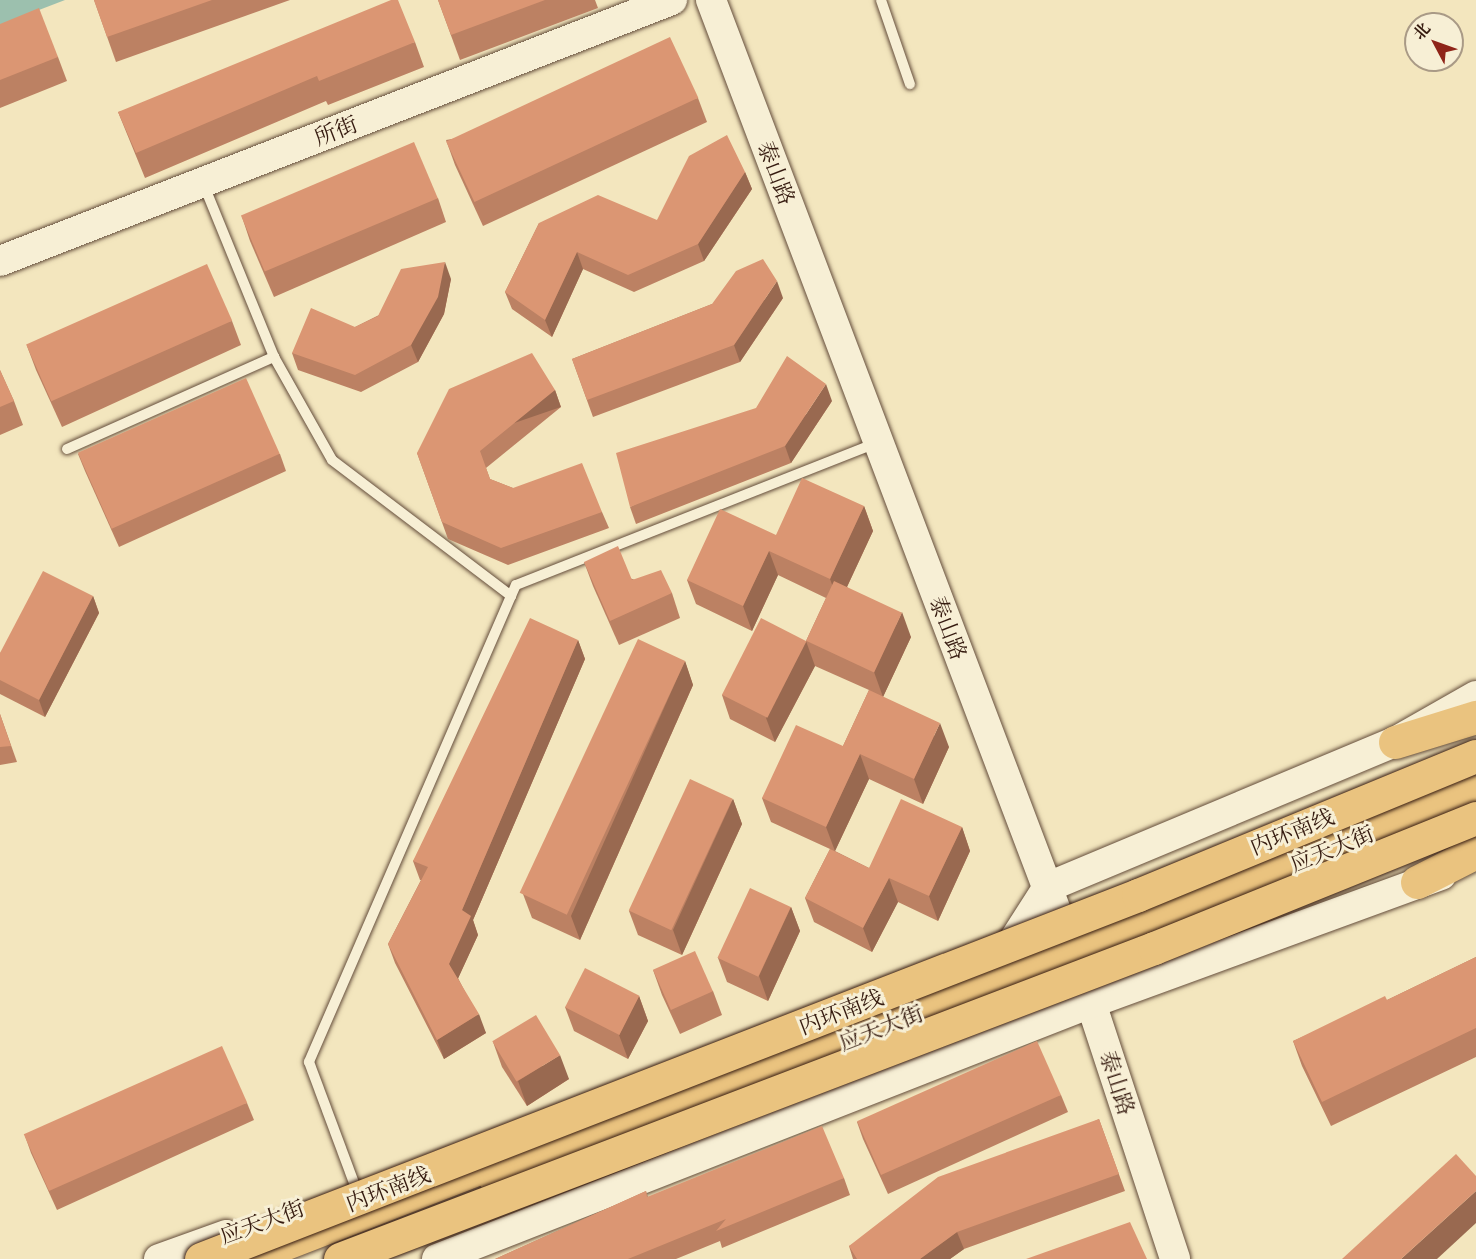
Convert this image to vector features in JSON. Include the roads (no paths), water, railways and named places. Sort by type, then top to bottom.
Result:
[{"type":"main road","points":[[1395,742],[1476,717]]},
{"type":"main road","name":"内环南线","points":[[201,1259],[1138,896],[1476,756]]},
{"type":"main road","name":"应天大街","points":[[283,1259],[368,1220],[1003,958],[1069,944],[1476,766]]},
{"type":"main road","name":"应天大街","points":[[244,1259],[368,1220],[1069,944],[1476,791]]},
{"type":"main road","points":[[340,1259],[1154,948],[1476,818]]},
{"type":"main road","points":[[1417,882],[1476,852]]},
{"type":"street","name":"所街","points":[[0,261],[672,0]]},
{"type":"street","name":"泰山路","points":[[711,0],[877,443],[1048,887],[1091,1004],[1175,1259]]},
{"type":"street","points":[[1003,958],[1048,887],[1395,742],[1476,696]]},
{"type":"street","points":[[437,1259],[1091,1004],[1417,882],[1476,865]]},
{"type":"street","name":"应天大街","points":[[159,1259],[321,1201],[368,1220]]},
{"type":"street","points":[[368,1220],[381,1259]]},
{"type":"lane","points":[[881,0],[910,84]]},
{"type":"lane","points":[[203,183],[274,357],[332,460],[511,596]]},
{"type":"lane","points":[[67,449],[274,357]]},
{"type":"lane","points":[[368,1220],[309,1062],[516,585],[877,443]]}]
